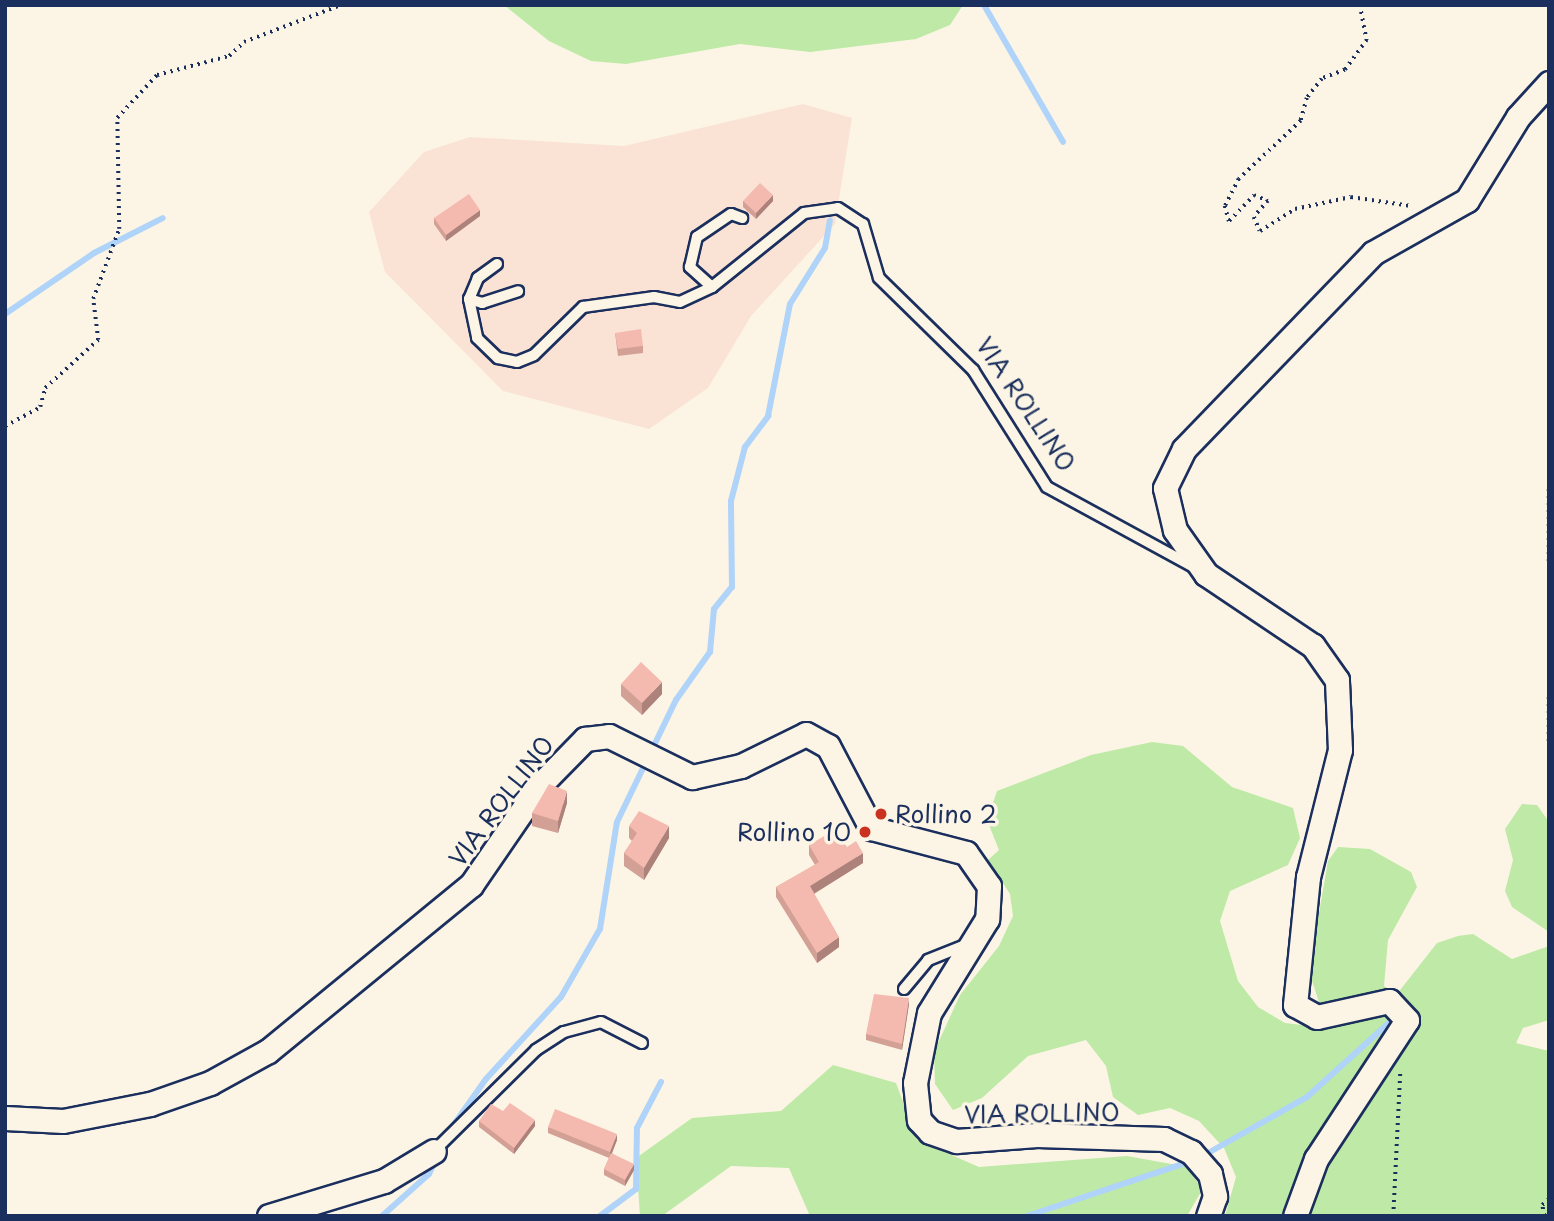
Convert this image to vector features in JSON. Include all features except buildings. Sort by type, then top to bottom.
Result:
[{"type":"street","name":"VIA ROLLINO","points":[[1295,1216],[1317,1159],[1407,1020],[1389,1001],[1317,1017],[1295,1005],[1308,877],[1340,750],[1341,698],[1324,655],[1206,574],[1169,516],[1165,488],[1173,463],[1356,270],[1399,237],[1467,200],[1518,117],[1549,83]]},
{"type":"street","name":"VIA ROLLINO","points":[[5,1118],[62,1121],[150,1104],[210,1083],[268,1051],[471,885],[539,786],[572,748],[597,735],[633,745],[692,777],[741,766],[797,736],[823,740],[871,828],[952,848],[975,861],[991,898],[977,938],[929,1013],[915,1083],[919,1120],[930,1132],[956,1141],[1037,1135],[1164,1139],[1191,1152],[1210,1174],[1215,1196],[1208,1216]]},
{"type":"street","points":[[269,1216],[384,1181],[434,1151]]},
{"type":"lane","name":"VIA ROLLINO","points":[[469,299],[477,338],[498,358],[517,362],[534,355],[583,307],[654,297],[680,302],[712,287],[804,214],[838,208],[863,224],[879,278],[973,370],[1047,487],[1206,574]]},
{"type":"lane","points":[[712,287],[690,267],[696,237],[731,214],[743,218]]},
{"type":"lane","points":[[497,264],[478,278],[469,299],[482,303],[518,291]]},
{"type":"lane","points":[[904,989],[928,960],[977,938]]},
{"type":"lane","points":[[434,1151],[536,1050],[564,1032],[601,1021],[642,1043]]},
{"type":"path","points":[[5,426],[40,407],[45,388],[98,340],[93,299],[119,229],[117,118],[157,75],[229,56],[244,42],[341,5]]},
{"type":"path","points":[[1360,5],[1367,40],[1345,70],[1322,79],[1307,98],[1301,121],[1239,179],[1225,205],[1229,221],[1254,195],[1268,201],[1254,217],[1260,231],[1295,209],[1351,197],[1414,206],[1416,216],[1399,237]]},
{"type":"path","points":[[1549,489],[1549,566]]},
{"type":"path","points":[[1549,696],[1549,742]]},
{"type":"path","points":[[1393,1216],[1400,1068]]},
{"type":"path","points":[[1544,1216],[1542,1205],[1549,1199]]},
{"type":"shaded area","points":[[803,104],[852,118],[835,224],[751,316],[708,388],[649,429],[503,391],[385,272],[369,212],[424,152],[470,137],[624,146]]},
{"type":"green space","points":[[504,5],[963,5],[950,25],[916,39],[810,52],[740,44],[626,64],[591,61],[549,41]]},
{"type":"green space","points":[[1152,742],[1183,746],[1232,787],[1293,808],[1300,838],[1288,865],[1230,891],[1220,921],[1238,981],[1258,1007],[1285,1023],[1310,1026],[1323,1015],[1309,971],[1328,861],[1338,847],[1370,849],[1411,872],[1417,887],[1388,940],[1384,986],[1397,994],[1437,943],[1458,936],[1473,934],[1512,959],[1549,946],[1549,1020],[1523,1028],[1516,1043],[1549,1051],[1549,1216],[1225,1216],[1236,1177],[1224,1148],[1199,1121],[1170,1108],[1138,1115],[1113,1097],[1106,1066],[1086,1040],[1028,1056],[982,1098],[953,1110],[935,1084],[934,1052],[960,995],[999,946],[1013,916],[1010,894],[988,860],[999,850],[987,820],[997,791],[1091,755]]},
{"type":"green space","points":[[1522,804],[1537,805],[1549,822],[1549,932],[1512,907],[1505,891],[1513,860],[1505,829]]},
{"type":"green space","points":[[833,1065],[896,1083],[917,1140],[979,1167],[1127,1156],[1188,1167],[1202,1190],[1187,1216],[810,1216],[789,1168],[731,1166],[662,1216],[640,1216],[636,1158],[692,1118],[781,1111]]},
{"type":"waterway","points":[[984,5],[1063,142]]},
{"type":"waterway","points":[[5,314],[94,253],[163,218]]},
{"type":"waterway","points":[[450,1130],[486,1079],[561,997],[600,929],[617,822],[676,700],[710,652],[714,609],[732,587],[731,501],[745,447],[768,416],[790,304],[825,248],[830,220]]},
{"type":"waterway","points":[[1201,1157],[1307,1097],[1394,1018]]},
{"type":"waterway","points":[[600,1216],[636,1189],[637,1128],[661,1082]]},
{"type":"waterway","points":[[382,1216],[429,1174],[436,1159]]},
{"type":"waterway","points":[[1027,1216],[1191,1161]]},
{"type":"place","name":"Rollino 2","points":[[881,814]]},
{"type":"place","name":"Rollino 10","points":[[865,832]]}]
